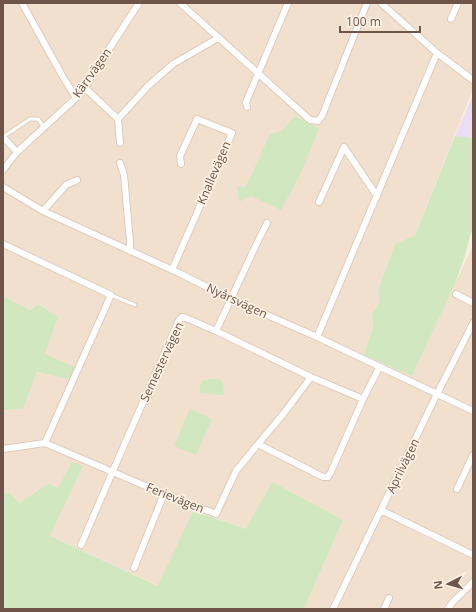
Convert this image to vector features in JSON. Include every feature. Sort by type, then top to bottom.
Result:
[{"type":"street","points":[[22,3],[62,77],[76,98]]},
{"type":"street","name":"Kärrvägen","points":[[3,170],[17,152],[85,88],[139,3]]},
{"type":"street","points":[[247,107],[246,102],[288,3]]},
{"type":"street","points":[[181,4],[310,120],[318,121],[322,116],[367,3]]},
{"type":"street","points":[[381,3],[388,5],[437,53],[473,80]]},
{"type":"street","points":[[452,19],[458,3]]},
{"type":"street","points":[[118,119],[148,86],[173,64],[218,38]]},
{"type":"street","points":[[317,337],[378,196],[437,53]]},
{"type":"street","points":[[85,88],[118,119],[120,143]]},
{"type":"street","name":"Knallevägen","points":[[172,270],[232,133],[197,119],[180,156],[180,164]]},
{"type":"street","points":[[3,137],[17,152]]},
{"type":"street","points":[[319,202],[344,147],[378,196]]},
{"type":"street","points":[[120,163],[124,175],[130,251]]},
{"type":"street","points":[[43,210],[66,185],[77,180]]},
{"type":"street","name":"Nyårsvägen","points":[[3,186],[43,210],[172,270],[231,300],[317,337],[473,412]]},
{"type":"street","points":[[216,331],[267,223]]},
{"type":"street","points":[[3,244],[111,295],[45,443],[3,449]]},
{"type":"street","points":[[456,294],[473,303]]},
{"type":"street","name":"Semestervägen","points":[[81,545],[179,320],[182,317],[216,331],[311,377],[363,399]]},
{"type":"street","name":"Aprilvägen","points":[[333,609],[473,323]]},
{"type":"street","points":[[258,444],[323,477],[328,476],[363,399],[379,368]]},
{"type":"street","name":"Ferievägen","points":[[45,443],[164,494],[216,514],[236,471],[284,413],[311,377]]},
{"type":"street","points":[[457,489],[473,454]]},
{"type":"street","points":[[134,568],[164,494]]},
{"type":"street","points":[[381,510],[473,555]]},
{"type":"street","points":[[448,609],[473,582]]},
{"type":"street","points":[[384,609],[389,598]]},
{"type":"lane","points":[[3,137],[30,120],[38,119],[44,127]]},
{"type":"lane","points":[[111,295],[135,305]]},
{"type":"shaded area","points":[[3,3],[473,3],[473,89],[415,235],[395,244],[378,290],[380,301],[372,315],[373,327],[364,355],[412,376],[473,245],[473,609],[304,609],[343,520],[246,529],[193,511],[159,586],[50,536],[83,466],[58,488],[49,483],[19,503],[10,493],[3,493],[3,410],[23,409],[37,372],[71,380],[45,354],[58,317],[38,304],[30,310],[3,296]]},
{"type":"shaded area","points":[[471,99],[473,100],[473,138],[455,136]]},
{"type":"green space","points":[[295,116],[319,128],[300,175],[281,210],[251,196],[239,202],[237,186],[246,187],[270,134],[282,131]]},
{"type":"green space","points":[[455,136],[473,138],[473,231],[471,233],[465,256],[454,286],[412,376],[364,355],[373,327],[372,315],[380,301],[378,290],[395,244],[415,235]]},
{"type":"green space","points":[[3,296],[30,310],[38,304],[58,317],[45,354],[77,368],[71,380],[37,372],[23,409],[3,410]]},
{"type":"green space","points":[[220,379],[223,383],[224,395],[200,393],[202,381]]},
{"type":"green space","points":[[190,409],[212,419],[196,455],[174,446]]},
{"type":"green space","points":[[72,462],[83,466],[50,536],[158,586],[193,511],[246,529],[272,482],[343,520],[304,609],[3,609],[3,493],[10,493],[19,503],[49,483],[58,488]]}]
